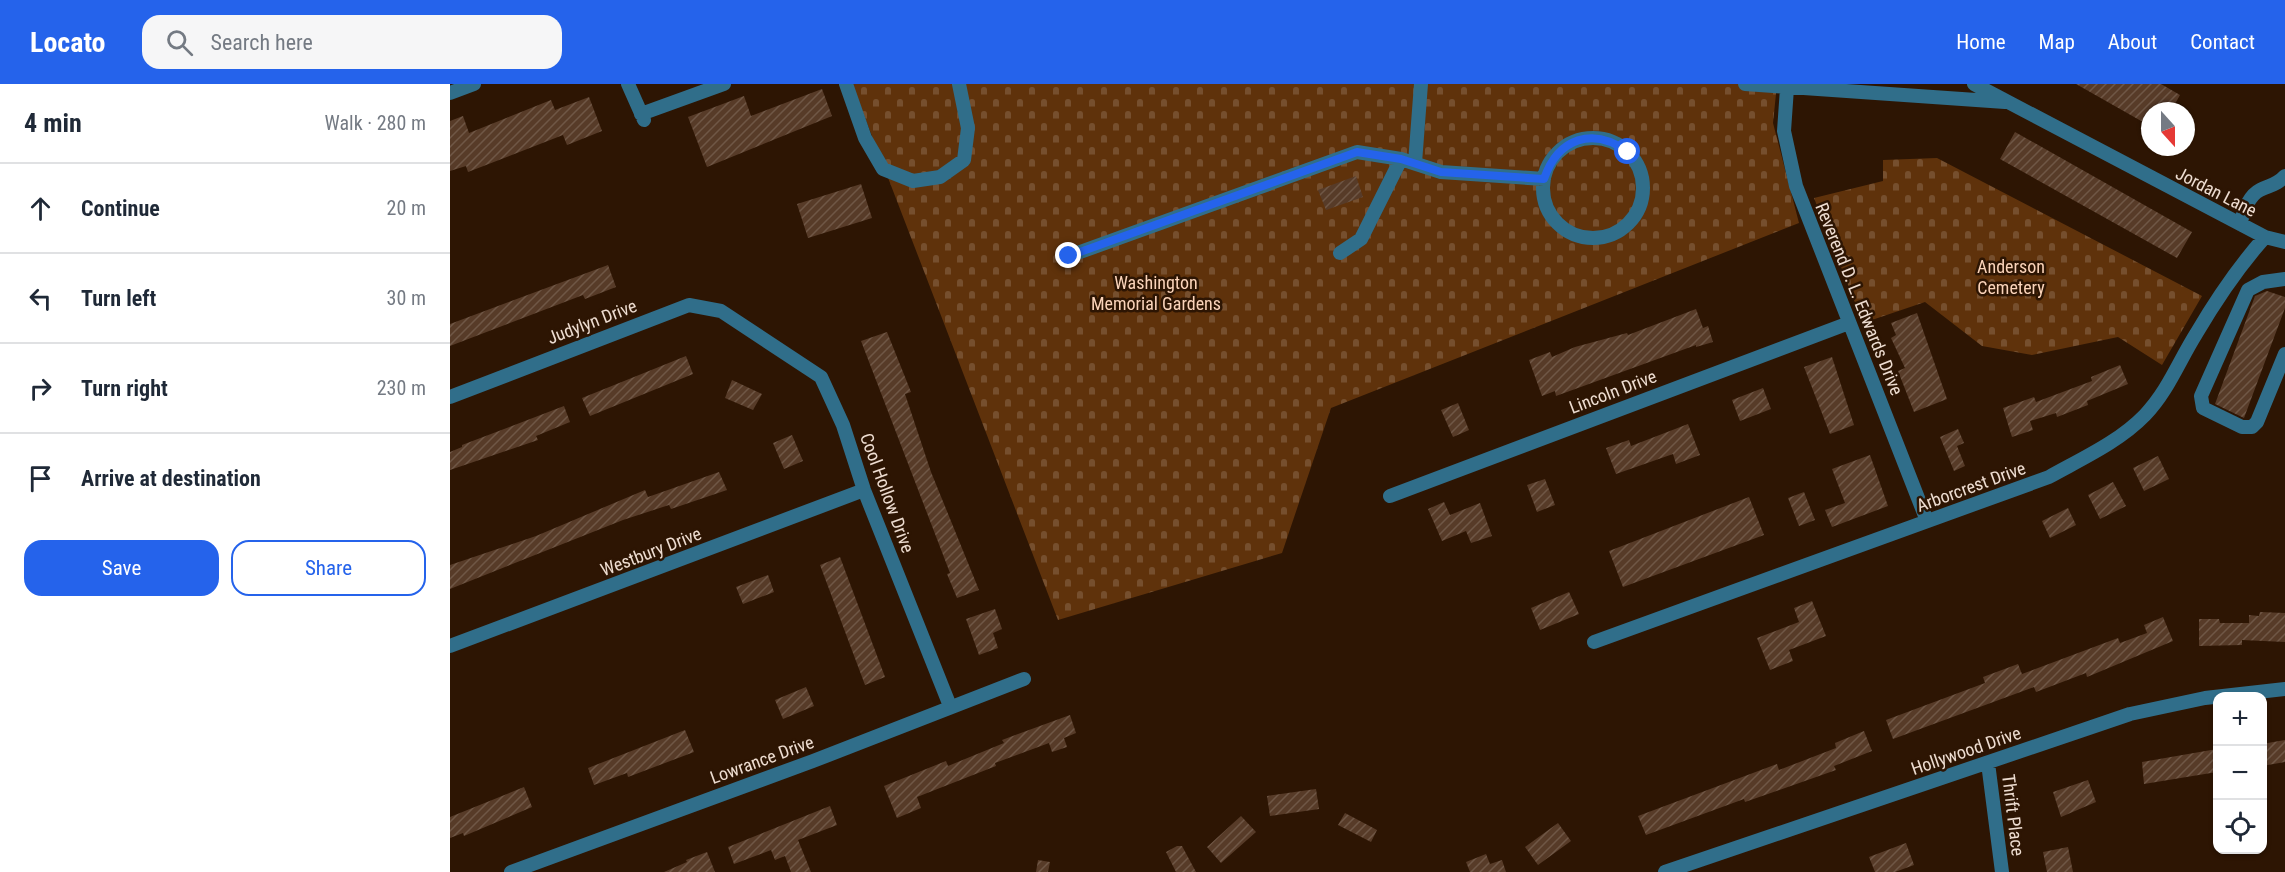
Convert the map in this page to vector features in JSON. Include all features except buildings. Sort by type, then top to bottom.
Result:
[{"type":"street","points":[[450,93],[474,84]]},
{"type":"street","points":[[628,84],[643,118],[724,84]]},
{"type":"street","points":[[846,84],[865,138],[883,169],[913,181],[940,177],[964,160],[968,128],[958,84]]},
{"type":"street","points":[[1416,164],[1421,84]]},
{"type":"street","points":[[1745,84],[2010,102]]},
{"type":"street","name":"Jordan Lane","points":[[1974,84],[2265,237],[2285,242]]},
{"type":"street","name":"Reverend D. L. Edwards Drive","points":[[1788,86],[1785,131],[1796,186],[1928,521]]},
{"type":"street","points":[[1586,138],[1601,138],[1616,143],[1638,164],[1643,179],[1643,195],[1634,216],[1617,232],[1601,237],[1586,237],[1570,232],[1558,223],[1548,210],[1544,195],[1544,179],[1549,165],[1558,152],[1571,143],[1586,138]]},
{"type":"street","points":[[1069,256],[1357,152],[1401,159],[1441,172],[1544,179]]},
{"type":"street","points":[[1340,253],[1361,239],[1401,159]]},
{"type":"street","points":[[2240,224],[2248,203],[2258,191],[2277,185],[2285,176]]},
{"type":"street","name":"Arborcrest Drive","points":[[1594,642],[2049,477],[2109,443],[2144,416],[2168,385],[2208,316],[2265,237]]},
{"type":"street","points":[[2285,279],[2263,282],[2248,290],[2200,396],[2203,408],[2242,427],[2252,427],[2257,422],[2285,354]]},
{"type":"street","name":"Judylyn Drive","points":[[450,397],[689,305],[721,310],[746,327]]},
{"type":"street","name":"Lincoln Drive","points":[[1390,496],[1849,323]]},
{"type":"street","name":"Cool Hollow Drive","points":[[746,327],[822,377],[843,425],[864,490],[950,706]]},
{"type":"street","name":"Westbury Drive","points":[[450,646],[864,490]]},
{"type":"street","name":"Lowrance Drive","points":[[511,872],[813,761],[950,706],[1024,680]]},
{"type":"street","name":"Hollywood Drive","points":[[1665,872],[2130,714],[2205,698],[2285,690]]},
{"type":"street","name":"Thrift Place","points":[[1988,764],[2002,872]]},
{"type":"green space","name":"Washington Memorial Gardens","points":[[852,84],[1777,84],[1773,123],[1799,223],[1331,408],[1282,553],[1058,620]]},
{"type":"green space","name":"Anderson Cemetery","points":[[1937,158],[2202,296],[2162,365],[2118,337],[2032,355],[1982,346],[1925,302],[1863,323],[1814,198],[1883,181],[1883,160]]},
{"type":"route","points":[[1069,256],[1357,152],[1401,159],[1441,172],[1544,179],[1549,165],[1558,152],[1571,143],[1586,138],[1601,138],[1616,143],[1628,152]]}]
